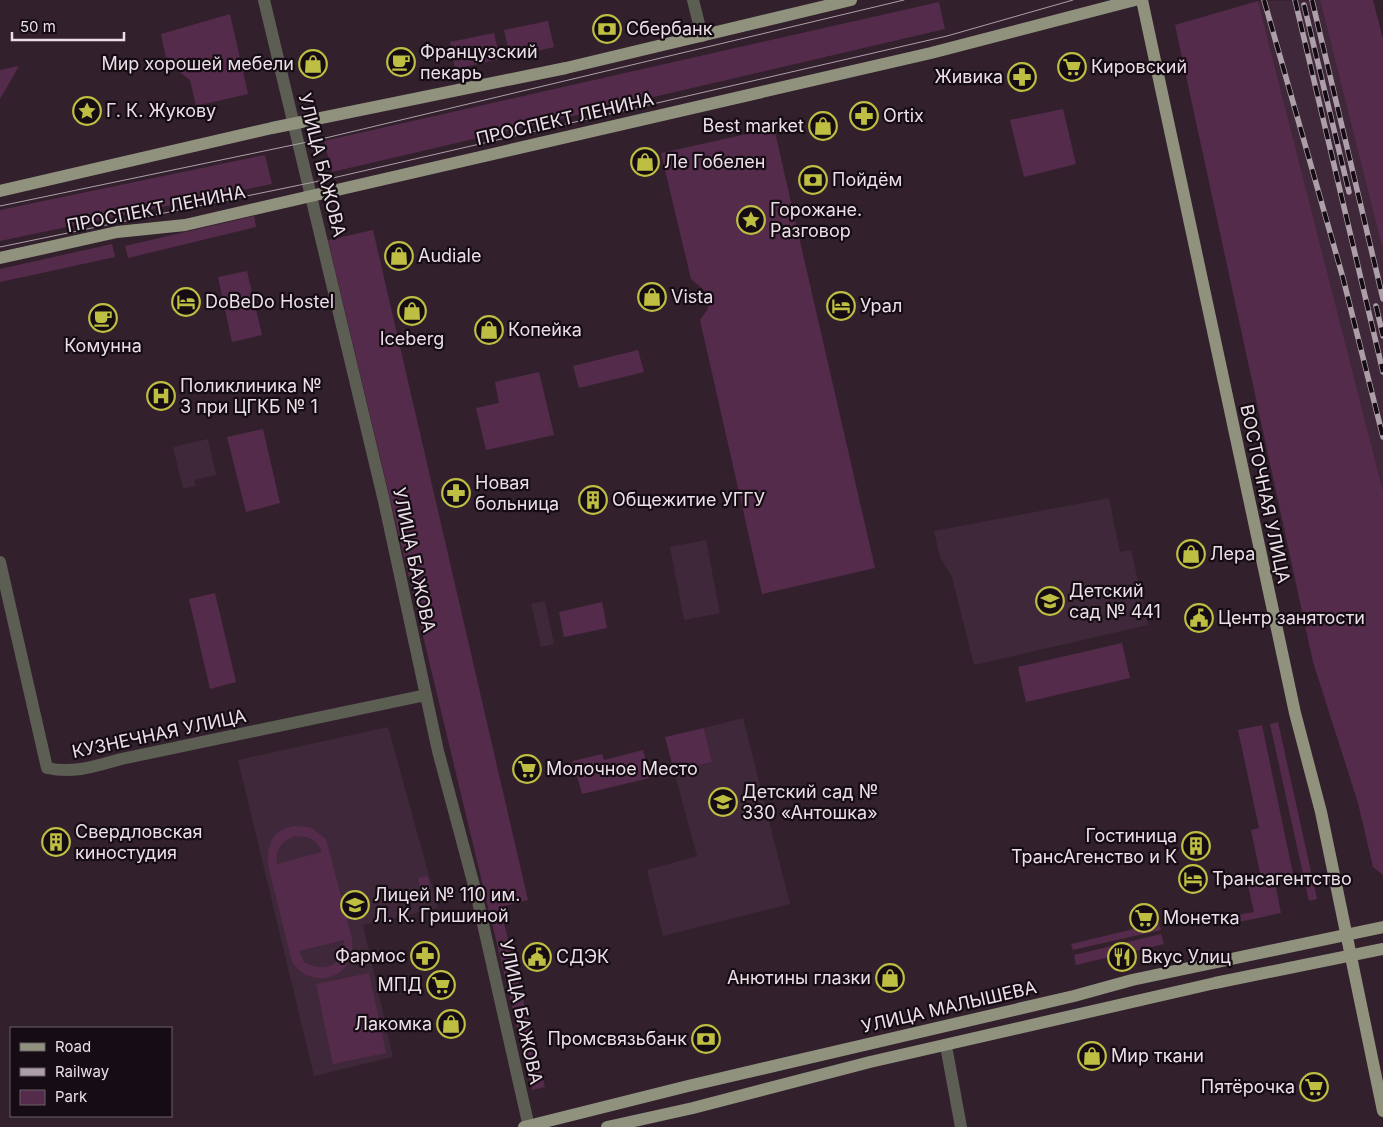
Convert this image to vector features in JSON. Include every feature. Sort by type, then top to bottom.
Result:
[{"type":"main road","points":[[0,190],[294,123],[566,68],[851,0]]},
{"type":"main road","name":"ПРОСПЕКТ ЛЕНИНА","points":[[0,258],[117,232],[185,225],[931,53],[1135,0]]},
{"type":"main road","name":"ВОСТОЧНАЯ УЛИЦА","points":[[1142,0],[1295,713],[1321,812],[1383,1111]]},
{"type":"main road","name":"УЛИЦА МАЛЫШЕВА","points":[[527,1127],[697,1084],[1074,996],[1132,980],[1383,927]]},
{"type":"main road","name":"УЛИЦА МАЛЫШЕВА","points":[[607,1127],[1215,983],[1383,949]]},
{"type":"street","name":"УЛИЦА БАЖОВА","points":[[264,0],[384,501],[438,751],[476,893],[527,1127]]},
{"type":"street","points":[[694,0],[702,36]]},
{"type":"street","name":"КУЗНЕЧНАЯ УЛИЦА","points":[[0,562],[47,768],[61,771],[79,771],[121,759],[426,695]]},
{"type":"street","points":[[946,1046],[961,1127]]},
{"type":"shaded area","points":[[1320,0],[1383,251],[1383,491],[1258,1]]},
{"type":"shaded area","points":[[208,439],[216,475],[194,480],[196,486],[183,489],[173,447]]},
{"type":"shaded area","name":"Детский сад № 441","points":[[1109,498],[1120,552],[1131,550],[1148,625],[974,665],[952,577],[940,557],[934,531]]},
{"type":"shaded area","points":[[706,540],[720,613],[684,620],[670,547]]},
{"type":"shaded area","points":[[545,601],[554,644],[541,647],[531,604]]},
{"type":"shaded area","name":"Детский сад № 330 «Антошка»","points":[[743,718],[790,904],[663,936],[647,870],[697,856],[674,771],[712,762],[704,728]]},
{"type":"shaded area","name":"Лицей № 110 им. Л. К. Гришиной","points":[[388,727],[438,908],[363,925],[393,1057],[314,1076],[238,760]]},
{"type":"green space","points":[[1320,0],[1373,0],[1383,39],[1383,251]]},
{"type":"green space","points":[[1258,1],[1383,491],[1383,875],[1373,867],[1358,803],[1313,662],[1175,25]]},
{"type":"green space","points":[[939,2],[945,29],[332,172],[324,141]]},
{"type":"green space","points":[[230,14],[248,94],[196,106],[190,80],[167,63],[161,34]]},
{"type":"green space","points":[[548,21],[554,47],[510,57],[504,30]]},
{"type":"green space","points":[[494,33],[500,59],[455,69],[450,42]]},
{"type":"green space","points":[[19,66],[0,99],[0,70]]},
{"type":"green space","points":[[1063,109],[1076,164],[1024,177],[1010,120]]},
{"type":"green space","points":[[774,128],[875,568],[762,594],[700,320],[708,309],[703,289],[691,279],[661,153]]},
{"type":"green space","points":[[265,155],[272,184],[0,241],[0,210]]},
{"type":"green space","points":[[254,216],[256,227],[128,258],[125,246]]},
{"type":"green space","points":[[373,230],[528,900],[500,907],[545,1087],[532,1090],[328,240]]},
{"type":"green space","points":[[112,244],[115,257],[0,282],[0,269]]},
{"type":"green space","points":[[247,271],[262,335],[232,342],[218,277]]},
{"type":"green space","points":[[638,350],[644,372],[579,388],[573,366]]},
{"type":"green space","points":[[539,372],[554,435],[486,450],[476,408],[499,403],[495,382]]},
{"type":"green space","points":[[263,429],[280,503],[246,512],[227,437]]},
{"type":"green space","points":[[215,593],[236,682],[210,689],[189,599]]},
{"type":"green space","points":[[602,602],[607,628],[564,637],[559,612]]},
{"type":"green space","points":[[1122,643],[1130,678],[1026,702],[1018,667]]},
{"type":"green space","points":[[1278,722],[1317,899],[1309,901],[1270,724]]},
{"type":"green space","points":[[1262,725],[1293,874],[1274,878],[1281,913],[1239,922],[1237,915],[1254,912],[1247,881],[1261,878],[1251,830],[1259,828],[1238,730]]},
{"type":"green space","points":[[704,728],[712,762],[674,771],[665,737]]},
{"type":"green space","points":[[643,750],[650,778],[582,794],[573,761],[602,754],[604,760]]},
{"type":"green space","points":[[295,826],[310,827],[326,839],[352,938],[352,951],[348,963],[341,971],[332,976],[322,978],[311,977],[292,962],[268,865],[272,839],[276,834]],"holes":[[[296,836],[315,841],[322,852],[277,864],[277,854],[280,846]],[[344,940],[345,952],[337,962],[327,967],[316,967],[304,962],[299,951]]]},
{"type":"green space","points":[[428,876],[432,896],[422,898],[418,878]]},
{"type":"green space","points":[[1159,923],[1161,930],[1073,950],[1071,944]]},
{"type":"green space","points":[[1161,934],[1164,944],[1076,965],[1074,955]]},
{"type":"green space","points":[[369,973],[386,1053],[333,1064],[316,984]]},
{"type":"tram line","points":[[0,206],[317,140],[904,0]]},
{"type":"tram line","points":[[0,247],[324,180],[947,36],[1073,0]]},
{"type":"railway","points":[[1264,0],[1343,278],[1383,437]]},
{"type":"railway","points":[[1295,0],[1383,372]]},
{"type":"railway","points":[[1312,0],[1383,299]]},
{"type":"railway","points":[[1304,5],[1349,192]]},
{"type":"railway","points":[[1376,306],[1383,336]]},
{"type":"place","name":"Сбербанк","points":[[607,29]]},
{"type":"place","name":"Французский пекарь","points":[[401,62]]},
{"type":"place","name":"Мир хорошей мебели","points":[[313,64]]},
{"type":"place","name":"Кировский","points":[[1072,67]]},
{"type":"place","name":"Живика","points":[[1022,77]]},
{"type":"place","name":"Г. К. Жукову","points":[[87,111]]},
{"type":"place","name":"Ortix","points":[[864,116]]},
{"type":"place","name":"Best market","points":[[823,126]]},
{"type":"place","name":"Ле Гобелен","points":[[645,162]]},
{"type":"place","name":"Пойдём","points":[[813,180]]},
{"type":"place","name":"Горожане. Разговор","points":[[751,220]]},
{"type":"place","name":"Audiale","points":[[399,256]]},
{"type":"place","name":"Vista","points":[[652,297]]},
{"type":"place","name":"DoBeDo Hostel","points":[[186,302]]},
{"type":"place","name":"Урал","points":[[841,306]]},
{"type":"place","name":"Iceberg","points":[[412,311]]},
{"type":"place","name":"Комунна","points":[[103,318]]},
{"type":"place","name":"Копейка","points":[[489,330]]},
{"type":"place","name":"Поликлиника № 3 при ЦГКБ № 1","points":[[161,396]]},
{"type":"place","name":"Новая больница","points":[[456,493]]},
{"type":"place","name":"Общежитие УГГУ","points":[[593,500]]},
{"type":"place","name":"Лера","points":[[1191,554]]},
{"type":"place","name":"Детский сад № 441","points":[[1050,601]]},
{"type":"place","name":"Центр занятости","points":[[1199,618]]},
{"type":"place","name":"Молочное Место","points":[[527,769]]},
{"type":"place","name":"Детский сад № 330 «Антошка»","points":[[723,802]]},
{"type":"place","name":"Свердловская киностудия","points":[[56,842]]},
{"type":"place","name":"Гостиница ТрансАгенство и К","points":[[1196,846]]},
{"type":"place","name":"Трансагентство","points":[[1193,879]]},
{"type":"place","name":"Лицей № 110 им. Л. К. Гришиной","points":[[355,905]]},
{"type":"place","name":"Монетка","points":[[1144,918]]},
{"type":"place","name":"Фармос","points":[[425,956]]},
{"type":"place","name":"СДЭК","points":[[537,957]]},
{"type":"place","name":"Вкус Улиц","points":[[1122,957]]},
{"type":"place","name":"Анютины глазки","points":[[890,978]]},
{"type":"place","name":"МПД","points":[[441,985]]},
{"type":"place","name":"Лакомка","points":[[451,1024]]},
{"type":"place","name":"Промсвязьбанк","points":[[706,1039]]},
{"type":"place","name":"Мир ткани","points":[[1092,1056]]},
{"type":"place","name":"Пятёрочка","points":[[1314,1087]]}]
